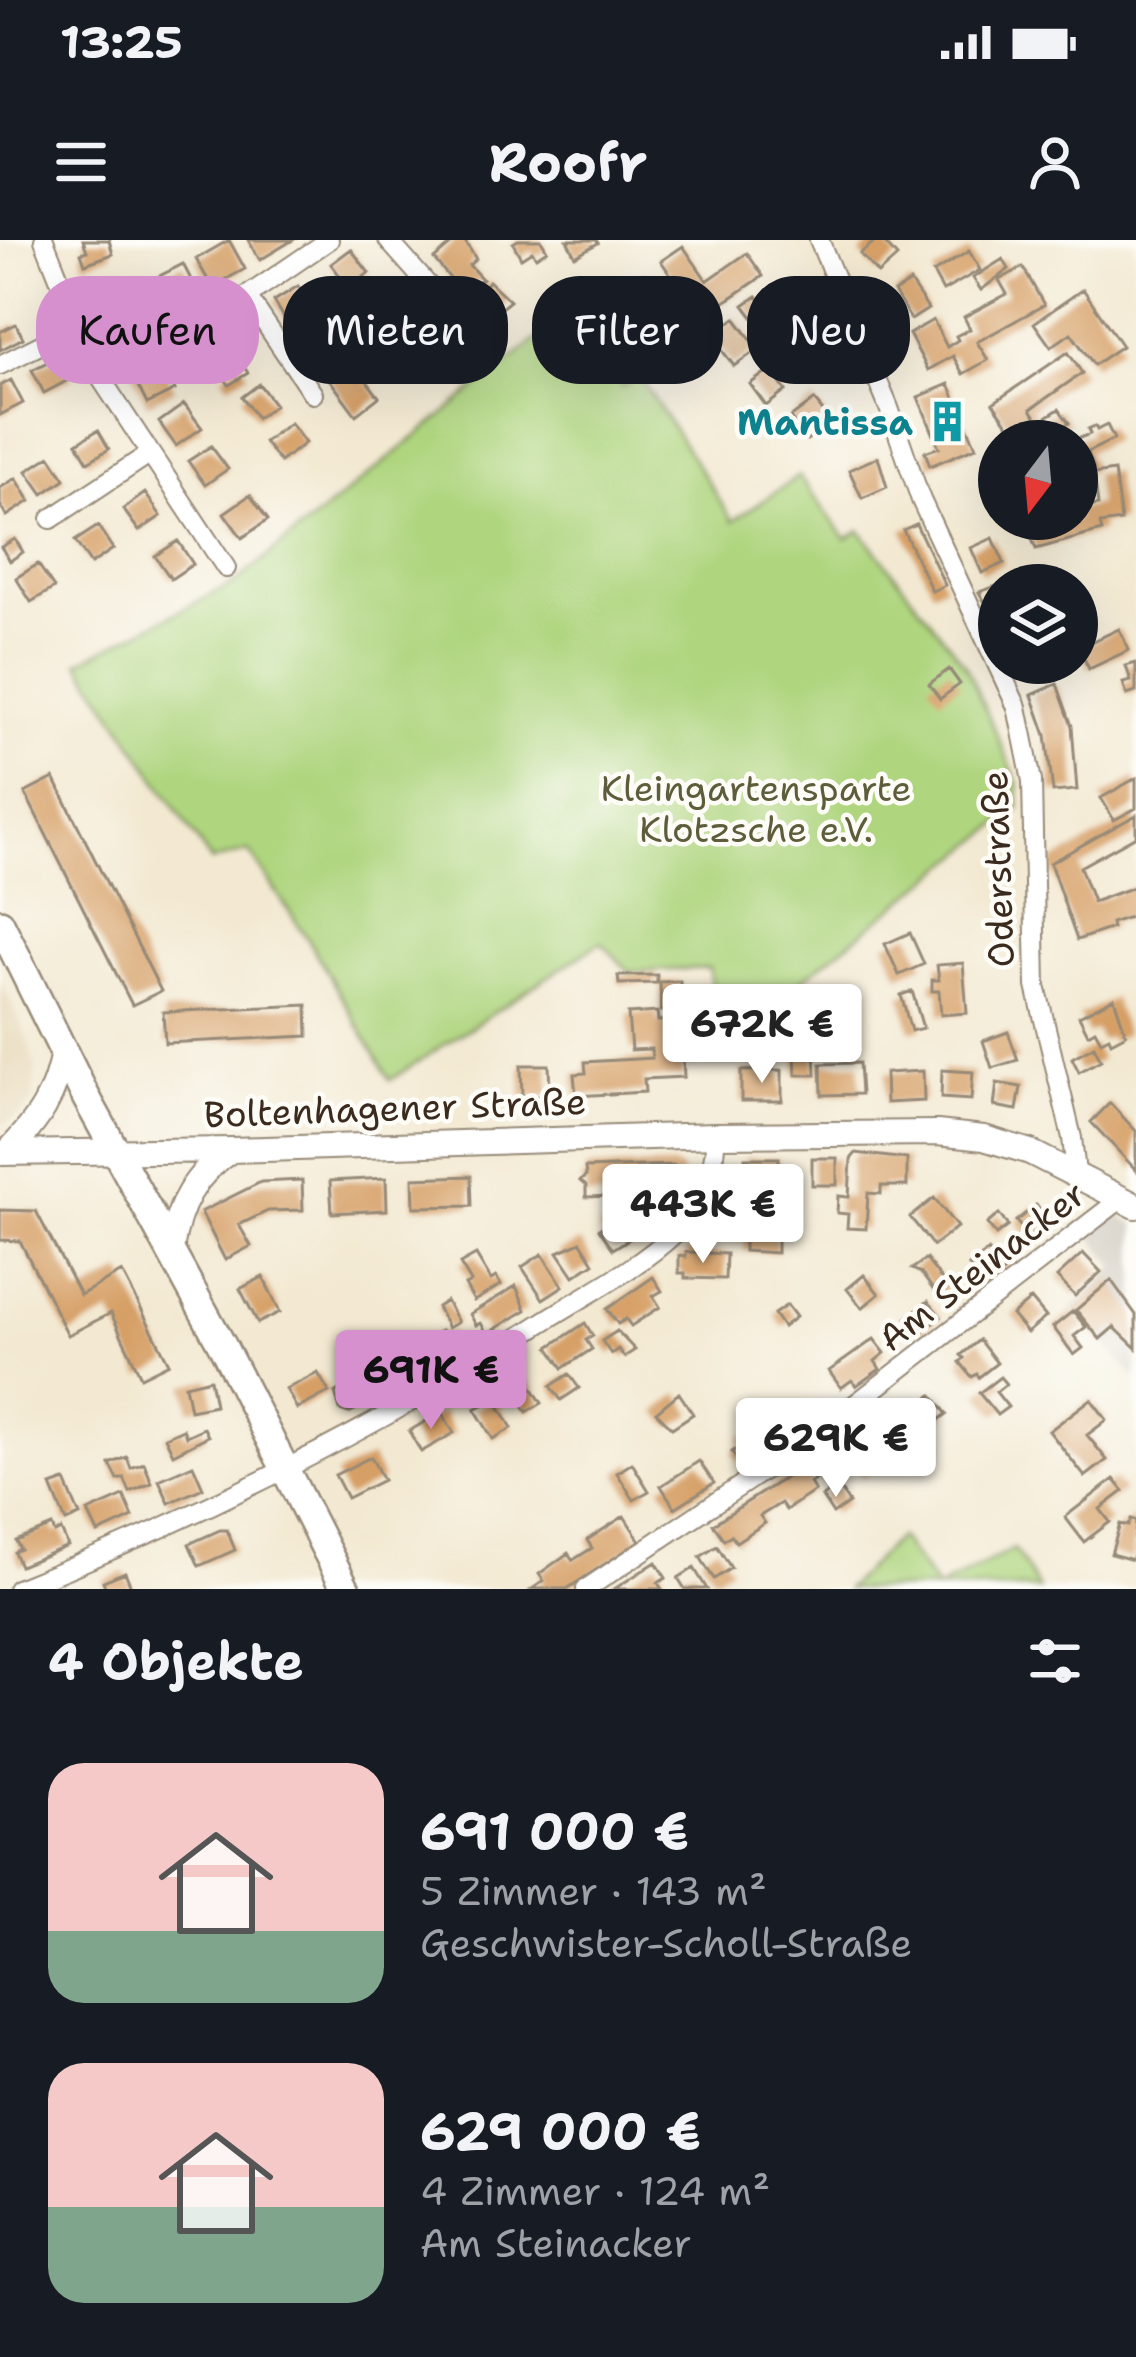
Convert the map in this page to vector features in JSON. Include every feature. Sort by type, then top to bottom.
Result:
[{"type":"main road","points":[[0,923],[346,1589]]},
{"type":"street","points":[[44,240],[57,276]]},
{"type":"street","points":[[259,288],[328,240]]},
{"type":"street","points":[[388,240],[420,276]]},
{"type":"street","name":"Oderstraße","points":[[819,240],[889,408],[920,500],[1017,707],[1032,782],[1036,986],[1076,1173]]},
{"type":"street","points":[[259,314],[313,394]]},
{"type":"street","points":[[0,365],[36,347]]},
{"type":"street","points":[[104,384],[226,568]]},
{"type":"street","points":[[51,519],[149,454]]},
{"type":"street","points":[[3,1153],[32,1126],[52,1097],[63,1051]]},
{"type":"street","name":"Boltenhagener Straße","points":[[3,1153],[937,1133],[984,1138],[1030,1152],[1129,1203]]},
{"type":"street","points":[[17,1589],[285,1470],[458,1376],[636,1263],[676,1232],[698,1204],[716,1149],[715,1135]]},
{"type":"street","points":[[171,1249],[185,1197],[203,1172],[231,1150]]},
{"type":"street","name":"Am Steinacker","points":[[586,1589],[806,1442],[1129,1203]]},
{"type":"shaded area","points":[[0,981],[36,1067],[32,1101],[19,1116],[0,1125]]},
{"type":"shaded area","points":[[1114,1213],[1136,1225],[1136,1379],[1072,1308],[1116,1266],[1089,1234]]},
{"type":"green space","name":"Kleingartensparte Klotzsche e.V.","points":[[532,343],[532,384],[644,384],[733,521],[799,476],[846,539],[860,530],[965,664],[1018,782],[1019,809],[719,1045],[709,968],[630,972],[601,942],[390,1080],[309,941],[249,851],[211,861],[79,662],[235,583],[481,384],[508,384],[508,362]]},
{"type":"green space","points":[[899,1537],[937,1589],[846,1589]]},
{"type":"green space","points":[[1014,1549],[1039,1589],[937,1589]]},
{"type":"building","points":[[83,240],[109,240],[113,254],[85,264]]},
{"type":"building","points":[[229,240],[245,269],[232,276],[206,276],[196,259]]},
{"type":"building","points":[[248,240],[293,240],[260,260]]},
{"type":"building","points":[[456,240],[464,240],[476,259],[469,265],[479,276],[448,276],[434,259]]},
{"type":"building","points":[[541,240],[547,250],[521,258],[513,243]]},
{"type":"building","points":[[567,240],[596,240],[598,243],[575,256]]},
{"type":"building","points":[[882,240],[897,257],[878,274],[860,254]]},
{"type":"building","points":[[683,246],[704,276],[672,276],[661,261]]},
{"type":"building","points":[[351,249],[369,273],[340,276],[331,264]]},
{"type":"building","points":[[969,251],[980,270],[943,291],[933,273]]},
{"type":"building","points":[[747,253],[763,276],[747,276],[747,287],[723,303],[723,276],[714,276]]},
{"type":"building","points":[[1003,259],[1009,269],[981,290],[973,278]]},
{"type":"building","points":[[183,264],[189,276],[160,276]]},
{"type":"building","points":[[1023,267],[1044,305],[977,342],[988,360],[963,374],[953,356],[928,370],[910,333],[933,320],[947,347],[970,329],[964,317],[1007,294],[999,280]]},
{"type":"building","points":[[910,282],[928,309],[910,318]]},
{"type":"building","points":[[1083,289],[1122,346],[1094,365],[1071,333],[1051,347],[1034,323]]},
{"type":"building","points":[[283,295],[283,316],[274,301]]},
{"type":"building","points":[[735,318],[747,334],[747,357],[734,366],[723,352],[723,327]]},
{"type":"building","points":[[16,324],[23,338],[0,350],[0,332]]},
{"type":"building","points":[[1068,352],[1082,373],[1031,409],[1036,417],[1032,420],[1005,420],[993,403]]},
{"type":"building","points":[[11,380],[23,403],[0,415],[0,386]]},
{"type":"building","points":[[39,384],[61,384],[44,393]]},
{"type":"building","points":[[137,384],[172,384],[175,390],[147,404]]},
{"type":"building","points":[[259,384],[275,405],[257,418],[242,397]]},
{"type":"building","points":[[333,384],[369,384],[379,397],[356,415]]},
{"type":"building","points":[[750,384],[781,384],[786,391],[766,406]]},
{"type":"building","name":"Mantissa","points":[[949,384],[976,447],[930,466],[925,452],[939,447],[918,397]]},
{"type":"building","points":[[814,400],[831,421],[807,440],[790,418]]},
{"type":"building","points":[[184,404],[202,428],[176,446],[159,422]]},
{"type":"building","points":[[1059,409],[1067,420],[1042,420]]},
{"type":"building","points":[[290,423],[305,443],[280,462],[264,442]]},
{"type":"building","points":[[1107,425],[1114,439],[1098,447],[1098,430]]},
{"type":"building","points":[[98,430],[109,449],[88,462],[77,443]]},
{"type":"building","points":[[211,446],[228,469],[205,485],[188,461]]},
{"type":"building","points":[[50,456],[65,479],[43,494],[27,471]]},
{"type":"building","points":[[878,457],[887,487],[862,498],[849,470]]},
{"type":"building","points":[[1114,471],[1121,521],[1100,524],[1102,531],[1098,532],[1098,505],[1098,473]]},
{"type":"building","points":[[16,478],[30,501],[7,516],[0,505],[0,488]]},
{"type":"building","points":[[145,493],[161,516],[139,531],[123,509]]},
{"type":"building","points":[[250,495],[268,520],[242,538],[224,513]]},
{"type":"building","points":[[916,524],[945,585],[932,591],[903,530]]},
{"type":"building","points":[[98,526],[113,549],[91,564],[75,541]]},
{"type":"building","points":[[15,539],[23,552],[10,561],[1,547]]},
{"type":"building","points":[[994,540],[1004,563],[978,564],[971,548]]},
{"type":"building","points":[[1032,540],[1069,540],[1036,549]]},
{"type":"building","points":[[178,541],[193,564],[171,579],[155,556]]},
{"type":"building","points":[[38,564],[54,588],[31,602],[16,578]]},
{"type":"building","points":[[1119,629],[1129,650],[1098,665],[1098,639]]},
{"type":"building","points":[[1136,663],[1136,692],[1127,695],[1123,683],[1131,681],[1126,666]]},
{"type":"building","points":[[949,669],[960,684],[940,699],[929,684]]},
{"type":"building","points":[[1057,684],[1072,726],[1077,790],[1053,792],[1046,735],[1032,695]]},
{"type":"building","points":[[54,778],[161,991],[132,1005],[25,793]]},
{"type":"building","points":[[1136,778],[1136,808],[1114,820],[1101,798]]},
{"type":"building","points":[[1136,815],[1136,836],[1080,867],[1093,902],[1136,886],[1136,915],[1077,940],[1050,863]]},
{"type":"building","points":[[910,933],[924,964],[899,975],[885,944]]},
{"type":"building","points":[[963,963],[967,1013],[941,1015],[939,991],[932,991],[932,980],[939,980],[937,965]]},
{"type":"building","points":[[657,975],[657,983],[619,984],[618,976]]},
{"type":"building","points":[[680,981],[681,1010],[661,1011],[660,982]]},
{"type":"building","points":[[912,991],[923,1028],[911,1031],[901,995]]},
{"type":"building","points":[[1114,998],[1126,1034],[1111,1042],[1109,1037],[1101,1041],[1095,1030],[1088,1034],[1079,1016]]},
{"type":"building","points":[[307,1005],[308,1036],[165,1043],[163,1012]]},
{"type":"building","points":[[657,1012],[658,1021],[681,1020],[684,1077],[644,1079],[645,1092],[576,1096],[574,1074],[586,1073],[585,1062],[652,1058],[651,1049],[631,1050],[628,1014]]},
{"type":"building","points":[[1008,1032],[1018,1060],[992,1068],[983,1041]]},
{"type":"building","points":[[1094,1046],[1101,1060],[1079,1072],[1072,1058]]},
{"type":"building","points":[[815,1051],[816,1075],[796,1075],[795,1052]]},
{"type":"building","points":[[859,1063],[861,1094],[822,1095],[821,1064]]},
{"type":"building","points":[[521,1065],[549,1065],[550,1096],[522,1097]]},
{"type":"building","points":[[782,1070],[782,1101],[741,1101],[741,1071]]},
{"type":"building","points":[[942,1070],[973,1072],[971,1100],[941,1098]]},
{"type":"building","points":[[923,1071],[924,1101],[886,1103],[885,1073]]},
{"type":"building","points":[[997,1083],[1021,1087],[1017,1110],[994,1106]]},
{"type":"building","points":[[1110,1103],[1136,1131],[1136,1170],[1091,1122]]},
{"type":"building","points":[[856,1153],[907,1159],[907,1186],[881,1186],[881,1194],[868,1193],[866,1229],[847,1228],[848,1214],[837,1213],[838,1196],[849,1197],[851,1159]]},
{"type":"building","points":[[745,1158],[779,1158],[779,1183],[744,1182]]},
{"type":"building","points":[[812,1158],[837,1158],[837,1185],[812,1185]]},
{"type":"building","points":[[673,1165],[682,1170],[682,1178],[673,1183],[673,1194],[586,1197],[586,1186],[580,1181],[586,1176],[585,1168]]},
{"type":"building","points":[[471,1176],[472,1206],[414,1207],[413,1178]]},
{"type":"building","points":[[386,1178],[387,1210],[332,1213],[330,1181]]},
{"type":"building","points":[[302,1180],[303,1210],[268,1211],[239,1225],[251,1246],[225,1260],[201,1212],[261,1182]]},
{"type":"building","points":[[934,1198],[957,1227],[933,1246],[910,1217]]},
{"type":"building","points":[[1036,1205],[1053,1225],[1032,1242],[1016,1221]]},
{"type":"building","points":[[0,1210],[36,1211],[80,1295],[122,1272],[169,1363],[141,1377],[111,1313],[68,1335],[20,1241],[0,1240]]},
{"type":"building","points":[[999,1214],[1008,1226],[996,1235],[987,1224]]},
{"type":"building","points":[[622,1219],[634,1236],[613,1249],[599,1229],[607,1223],[611,1228]]},
{"type":"building","points":[[761,1229],[761,1237],[777,1237],[777,1253],[744,1251],[744,1239],[735,1239],[734,1230]]},
{"type":"building","points":[[581,1242],[594,1263],[574,1276],[558,1252]]},
{"type":"building","points":[[988,1251],[1008,1268],[986,1286],[969,1266]]},
{"type":"building","points":[[686,1252],[726,1254],[725,1279],[685,1278],[685,1273],[679,1273],[679,1256],[686,1257]]},
{"type":"building","points":[[1083,1253],[1101,1272],[1075,1296],[1057,1277]]},
{"type":"building","points":[[542,1254],[563,1286],[543,1299],[522,1267]]},
{"type":"building","points":[[476,1255],[491,1280],[496,1277],[501,1285],[474,1301],[465,1285],[471,1282],[460,1264]]},
{"type":"building","points":[[926,1259],[948,1288],[938,1296],[921,1273],[912,1269]]},
{"type":"building","points":[[864,1275],[879,1294],[862,1308],[847,1289]]},
{"type":"building","points":[[263,1277],[280,1312],[258,1323],[240,1289]]},
{"type":"building","points":[[653,1277],[662,1291],[653,1296],[660,1307],[631,1326],[626,1319],[618,1324],[607,1309]]},
{"type":"building","points":[[1111,1280],[1136,1315],[1136,1348],[1114,1327],[1100,1339],[1076,1310]]},
{"type":"building","points":[[516,1286],[526,1310],[487,1334],[470,1314]]},
{"type":"building","points":[[1031,1299],[1046,1317],[1027,1333],[1012,1315]]},
{"type":"building","points":[[446,1301],[458,1322],[448,1328],[437,1307]]},
{"type":"building","points":[[928,1301],[941,1317],[919,1334],[906,1318]]},
{"type":"building","points":[[787,1305],[796,1317],[783,1327],[774,1314]]},
{"type":"building","points":[[1073,1311],[1086,1327],[1074,1336],[1083,1348],[1074,1355],[1053,1327]]},
{"type":"building","points":[[585,1323],[593,1336],[586,1340],[592,1349],[563,1368],[549,1347]]},
{"type":"building","points":[[441,1331],[444,1337],[451,1333],[460,1350],[410,1374],[401,1358]]},
{"type":"building","points":[[617,1331],[635,1350],[624,1357],[618,1349],[611,1354],[602,1341]]},
{"type":"building","points":[[387,1336],[397,1354],[383,1361],[374,1344]]},
{"type":"building","points":[[874,1339],[885,1353],[875,1361],[880,1369],[856,1386],[852,1380],[841,1388],[829,1371]]},
{"type":"building","points":[[979,1340],[997,1363],[972,1377],[960,1362],[961,1355]]},
{"type":"building","points":[[374,1369],[386,1392],[349,1413],[340,1410],[335,1393]]},
{"type":"building","points":[[318,1373],[329,1392],[297,1409],[286,1389]]},
{"type":"building","points":[[569,1374],[579,1388],[561,1400],[551,1386]]},
{"type":"building","points":[[1000,1377],[1006,1384],[996,1392],[1008,1407],[997,1415],[979,1393]]},
{"type":"building","points":[[210,1379],[215,1405],[190,1410],[185,1385]]},
{"type":"building","points":[[527,1380],[542,1403],[527,1412],[512,1389]]},
{"type":"building","points":[[679,1393],[693,1414],[672,1428],[656,1412]]},
{"type":"building","points":[[932,1395],[947,1414],[928,1428],[914,1409]]},
{"type":"building","points":[[495,1399],[512,1428],[493,1439],[475,1409]]},
{"type":"building","points":[[1091,1399],[1107,1420],[1087,1435],[1107,1460],[1085,1477],[1049,1431]]},
{"type":"building","points":[[442,1412],[454,1433],[421,1452],[409,1431]]},
{"type":"building","points":[[770,1420],[774,1426],[780,1422],[791,1440],[744,1470],[732,1452],[743,1445],[739,1439]]},
{"type":"building","points":[[875,1423],[890,1444],[870,1458],[877,1468],[863,1478],[853,1463],[863,1456],[855,1437]]},
{"type":"building","points":[[204,1428],[208,1436],[173,1454],[165,1437],[183,1429],[186,1436]]},
{"type":"building","points":[[127,1457],[131,1468],[144,1463],[152,1483],[130,1492],[124,1478],[118,1480],[110,1464]]},
{"type":"building","points":[[371,1457],[383,1480],[347,1498],[335,1475]]},
{"type":"building","points":[[699,1461],[714,1483],[675,1508],[661,1486]]},
{"type":"building","points":[[632,1463],[649,1491],[634,1500],[617,1473]]},
{"type":"building","points":[[808,1463],[818,1478],[810,1483],[815,1491],[786,1510],[781,1503],[760,1516],[765,1523],[736,1542],[731,1535],[724,1540],[713,1524]]},
{"type":"building","points":[[193,1465],[203,1488],[169,1503],[159,1480]]},
{"type":"building","points":[[1114,1479],[1124,1491],[1100,1509],[1110,1522],[1084,1542],[1065,1517]]},
{"type":"building","points":[[65,1481],[80,1516],[66,1522],[51,1486]]},
{"type":"building","points":[[838,1486],[849,1503],[833,1514],[822,1497]]},
{"type":"building","points":[[124,1496],[133,1517],[98,1533],[88,1512]]},
{"type":"building","points":[[624,1516],[640,1541],[567,1589],[532,1589],[544,1581],[539,1574],[568,1553],[573,1560],[592,1548],[587,1540]]},
{"type":"building","points":[[1131,1519],[1136,1521],[1133,1560],[1111,1554],[1120,1524],[1128,1526]]},
{"type":"building","points":[[52,1526],[55,1533],[61,1530],[68,1546],[20,1566],[14,1552],[20,1549],[16,1541]]},
{"type":"building","points":[[227,1530],[235,1550],[199,1566],[189,1544]]},
{"type":"building","points":[[717,1546],[731,1568],[714,1579],[700,1557]]},
{"type":"building","points":[[656,1562],[666,1578],[658,1583],[662,1589],[614,1589]]},
{"type":"building","points":[[694,1568],[707,1589],[685,1589],[678,1578]]},
{"type":"building","points":[[125,1572],[132,1589],[106,1589],[103,1581]]},
{"type":"place","name":"Mantissa","points":[[947,422]]}]
